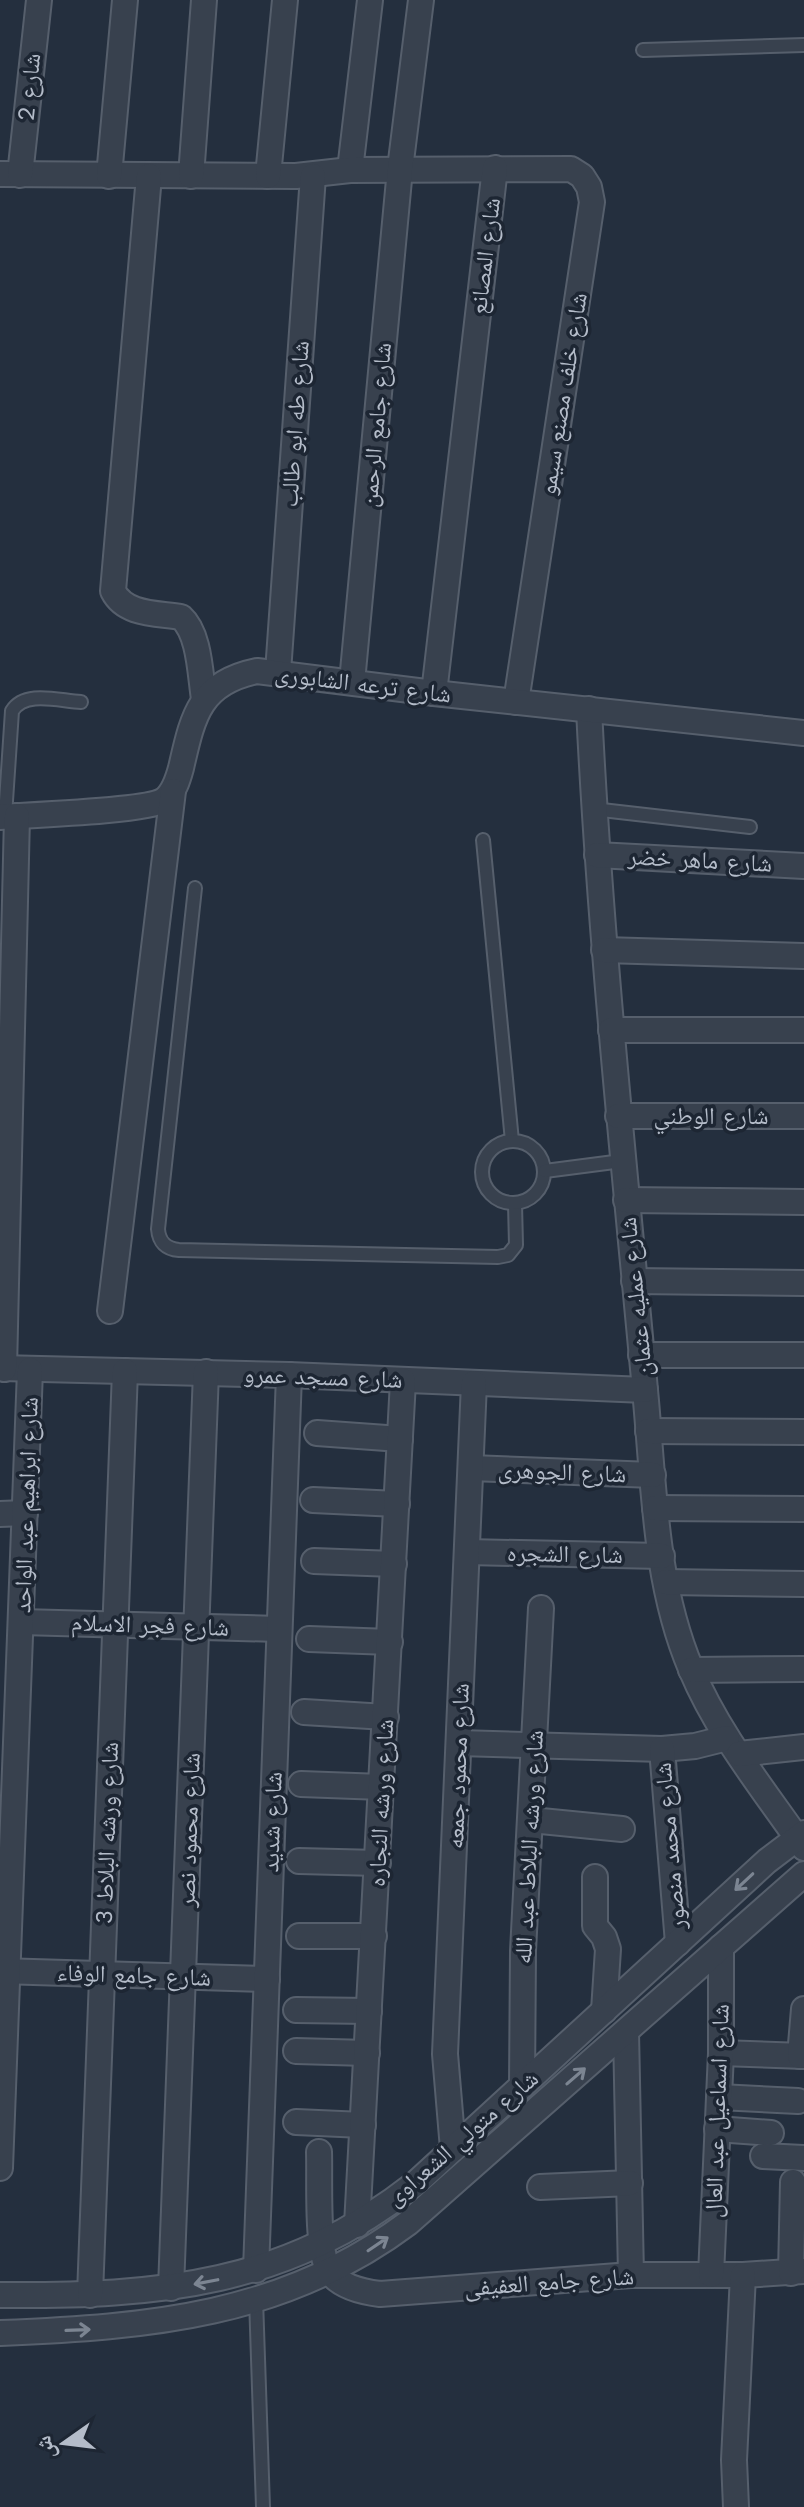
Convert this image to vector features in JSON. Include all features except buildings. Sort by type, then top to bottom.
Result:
[{"type":"street","name":"شارع 2","points":[[10,174],[39,0]]},
{"type":"street","points":[[109,176],[125,0]]},
{"type":"street","points":[[191,176],[204,0]]},
{"type":"street","points":[[268,176],[285,0]]},
{"type":"street","points":[[350,170],[370,0]]},
{"type":"street","name":"شارع جامع الرحمن","points":[[352,682],[400,169],[421,0]]},
{"type":"street","name":"شارع المصانع","points":[[10,174],[313,176],[350,170],[495,168],[434,693]]},
{"type":"street","name":"شارع خلف مصنع سيمو","points":[[495,168],[571,169],[582,176],[589,187],[592,202],[516,702]]},
{"type":"street","points":[[110,1311],[173,791],[193,718],[204,699],[193,638],[187,623],[181,617],[127,608],[118,601],[113,591],[149,176]]},
{"type":"street","name":"شارع طه ابو طالب","points":[[278,672],[313,176]]},
{"type":"street","name":"شارع ترعه الشابورى","points":[[204,699],[219,685],[237,675],[257,671],[278,672],[434,693],[804,733]]},
{"type":"street","name":"شارع عمليه عثمان","points":[[589,709],[593,809],[622,1161],[655,1508],[669,1607],[691,1670],[733,1746],[802,1839]]},
{"type":"street","points":[[7,816],[141,806],[165,799],[173,791]]},
{"type":"street","name":"شارع ابراهيم عبد الواحد","points":[[2,1368],[7,816]]},
{"type":"street","name":"شارع ماهر خضر","points":[[597,855],[804,866]]},
{"type":"street","points":[[604,950],[804,956]]},
{"type":"street","points":[[611,1030],[804,1030]]},
{"type":"street","name":"شارع الوطني","points":[[618,1116],[804,1116]]},
{"type":"street","points":[[626,1200],[804,1202]]},
{"type":"street","points":[[634,1281],[804,1283]]},
{"type":"street","points":[[641,1355],[804,1355]]},
{"type":"street","name":"شارع مسجد عمرو","points":[[2,1368],[206,1372],[645,1390]]},
{"type":"street","name":"شارع ابراهيم عبد الواحد","points":[[0,2168],[8,1732],[14,1637],[12,1557],[25,1513],[30,1370]]},
{"type":"street","name":"شارع ورشه البلاط 3","points":[[90,2295],[125,1371]]},
{"type":"street","name":"شارع محمود نصر","points":[[171,2288],[206,1372]]},
{"type":"street","name":"شارع شديد","points":[[256,2270],[289,1375]]},
{"type":"street","name":"شارع ورشه النجاره","points":[[357,2225],[403,1381]]},
{"type":"street","name":"شارع محمود جمعه","points":[[453,2149],[445,2054],[474,1383]]},
{"type":"street","points":[[648,1431],[804,1432]]},
{"type":"street","points":[[317,1433],[400,1439]]},
{"type":"street","name":"شارع الجوهرى","points":[[471,1468],[653,1475]]},
{"type":"street","points":[[313,1500],[397,1504]]},
{"type":"street","points":[[655,1508],[804,1509]]},
{"type":"street","points":[[0,1514],[25,1513]]},
{"type":"street","name":"شارع الشجره","points":[[467,1552],[662,1556]]},
{"type":"street","points":[[314,1561],[394,1564]]},
{"type":"street","points":[[666,1582],[804,1584]]},
{"type":"street","name":"شارع ورشه البلاط عبد الله","points":[[522,2086],[523,1951],[541,1608]]},
{"type":"street","name":"شارع فجر الاسلام","points":[[14,1637],[115,1624],[279,1629]]},
{"type":"street","points":[[309,1639],[390,1642]]},
{"type":"street","points":[[691,1670],[804,1669]]},
{"type":"street","points":[[304,1712],[386,1717]]},
{"type":"street","points":[[459,1743],[662,1749],[695,1746],[804,1747]]},
{"type":"street","name":"شارع محمد منصور","points":[[662,1749],[678,1943]]},
{"type":"street","points":[[301,1784],[382,1787]]},
{"type":"street","points":[[531,1820],[622,1829]]},
{"type":"street","name":"شارع متولي الشعراوى","points":[[0,2295],[90,2295],[171,2288],[256,2270],[321,2244],[357,2225],[393,2201],[453,2149],[767,1861],[802,1839]]},
{"type":"street","points":[[299,1861],[378,1863]]},
{"type":"street","name":"شارع متولي الشعراوى","points":[[0,2333],[139,2325],[182,2318],[256,2299],[329,2271],[375,2247],[408,2223],[804,1874]]},
{"type":"street","points":[[595,1877],[595,1926],[604,1937],[608,1949],[604,2011]]},
{"type":"street","points":[[299,1936],[374,1936]]},
{"type":"street","name":"شارع اسماعيل عبد العال","points":[[711,2275],[721,2053],[721,1947]]},
{"type":"street","name":"شارع جامع الوفاء","points":[[4,1971],[267,1979]]},
{"type":"street","points":[[721,2053],[802,2056],[804,2009]]},
{"type":"street","points":[[296,2010],[369,2011]]},
{"type":"street","points":[[626,2032],[631,2275]]},
{"type":"street","points":[[296,2051],[367,2053]]},
{"type":"street","points":[[719,2097],[798,2101]]},
{"type":"street","points":[[296,2122],[363,2125]]},
{"type":"street","points":[[717,2129],[771,2133]]},
{"type":"street","points":[[319,2152],[321,2244],[329,2271]]},
{"type":"street","points":[[763,2156],[804,2158]]},
{"type":"street","points":[[793,2182],[798,2272]]},
{"type":"street","points":[[540,2187],[630,2183]]},
{"type":"street","name":"شارع جامع العفيفى","points":[[329,2271],[352,2288],[380,2294],[631,2275],[798,2272]]},
{"type":"street","points":[[736,2507],[734,2460],[743,2275]]},
{"type":"lane","points":[[643,50],[804,45]]},
{"type":"lane","points":[[7,816],[14,707],[29,699],[81,702]]},
{"type":"lane","points":[[593,809],[750,827]]},
{"type":"lane","points":[[483,840],[512,1141]]},
{"type":"lane","points":[[195,888],[158,1229],[158,1236],[166,1247],[179,1250],[498,1257],[508,1255],[518,1239],[515,1204]]},
{"type":"lane","points":[[512,1141],[531,1146],[543,1161],[545,1171],[540,1190],[525,1202],[515,1204],[496,1199],[489,1192],[482,1174],[487,1155],[494,1148],[512,1141]]},
{"type":"lane","points":[[545,1171],[622,1161]]},
{"type":"lane","points":[[256,2299],[263,2507]]}]
